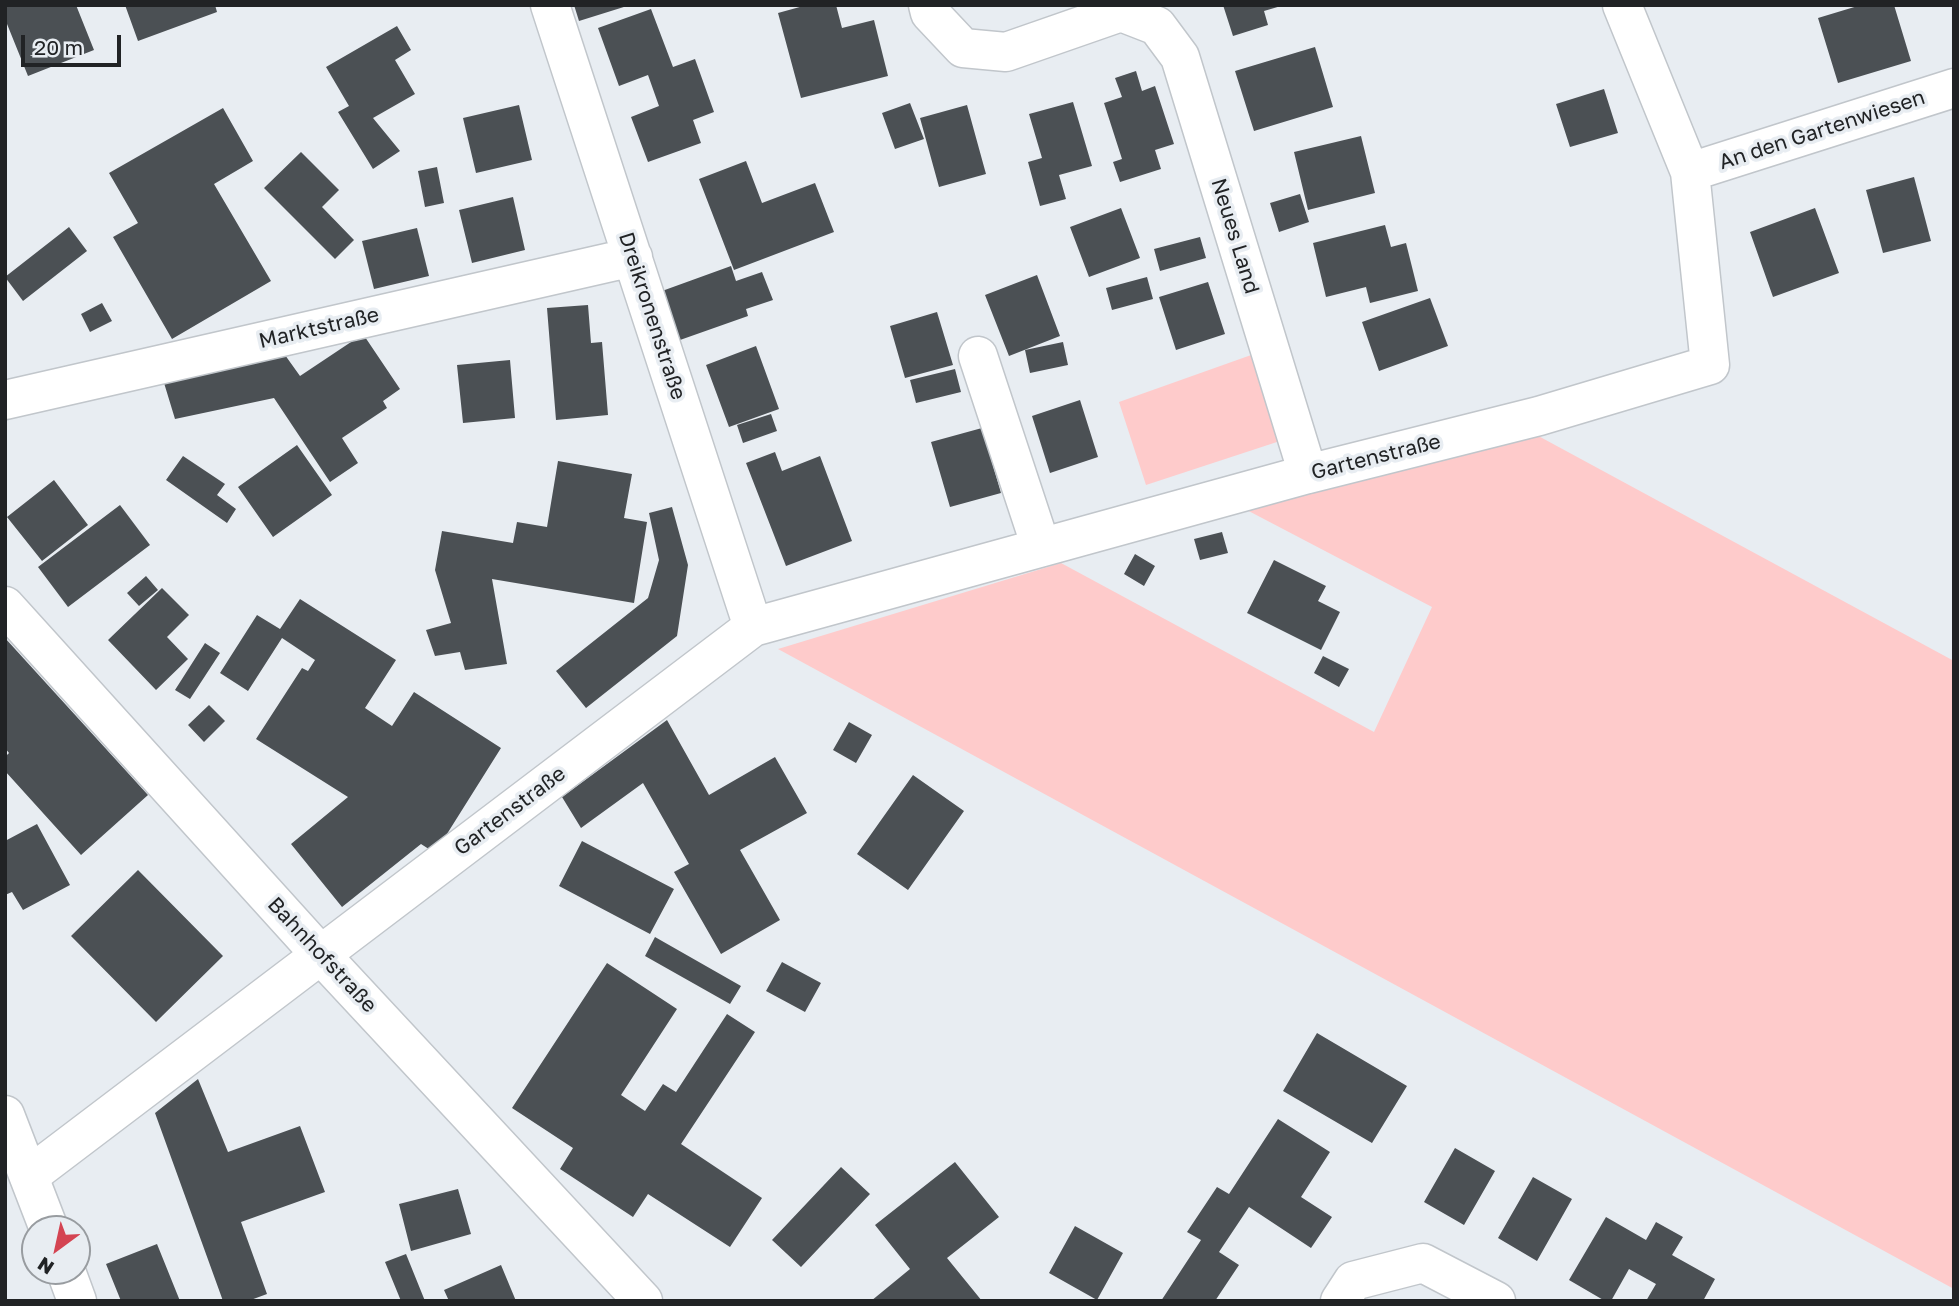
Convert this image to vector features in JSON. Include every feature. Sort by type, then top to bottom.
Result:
[{"type":"street","name":"Dreikronenstraße","points":[[550,5],[753,627]]},
{"type":"street","points":[[928,5],[930,13],[963,48],[1006,52],[1121,12],[1161,16]]},
{"type":"street","name":"An den Gartenwiesen","points":[[1622,5],[1690,172],[1710,365]]},
{"type":"street","name":"Neues Land","points":[[1161,16],[1180,57],[1308,474]]},
{"type":"street","name":"An den Gartenwiesen","points":[[1690,172],[1954,88]]},
{"type":"street","name":"Marktstraße","points":[[5,400],[633,257]]},
{"type":"street","points":[[978,356],[1041,547]]},
{"type":"street","name":"Gartenstraße","points":[[29,1176],[753,627],[1308,474],[1539,416],[1710,365]]},
{"type":"street","name":"Bahnhofstraße","points":[[5,606],[320,954],[643,1301]]},
{"type":"street","points":[[5,1115],[44,1215]]},
{"type":"street","points":[[1340,1301],[1353,1280],[1423,1263],[1496,1301]]},
{"type":"shaded area","points":[[1254,354],[1280,441],[1146,485],[1119,402]]},
{"type":"shaded area","points":[[1531,432],[1954,661],[1954,1289],[778,649],[1061,563],[1374,732],[1432,607],[1241,507]]},
{"type":"building","points":[[5,5],[76,5],[94,50],[28,76],[5,19]]},
{"type":"building","points":[[125,5],[215,5],[217,12],[138,41]]},
{"type":"building","points":[[574,5],[627,5],[627,6],[579,21]]},
{"type":"building","points":[[807,5],[836,5],[842,28],[874,20],[888,76],[801,98],[778,13]]},
{"type":"building","points":[[1223,5],[1281,6],[1264,11],[1268,25],[1233,36]]},
{"type":"building","points":[[1861,5],[1894,5],[1911,61],[1838,83],[1818,18]]},
{"type":"building","points":[[651,9],[673,67],[695,59],[714,112],[693,120],[701,143],[648,162],[631,117],[659,106],[648,75],[619,86],[598,28]]},
{"type":"building","points":[[397,26],[411,50],[395,60],[415,94],[373,118],[400,151],[373,169],[338,112],[349,106],[326,67]]},
{"type":"building","points":[[1315,47],[1333,107],[1254,131],[1235,71]]},
{"type":"building","points":[[1136,71],[1142,91],[1155,86],[1174,144],[1155,150],[1161,169],[1120,182],[1113,162],[1122,159],[1104,103],[1122,97],[1115,78]]},
{"type":"building","points":[[1604,89],[1618,133],[1570,147],[1556,104]]},
{"type":"building","points":[[1073,102],[1092,166],[1059,175],[1066,199],[1040,206],[1028,162],[1042,158],[1029,114]]},
{"type":"building","points":[[910,103],[924,139],[895,149],[882,113]]},
{"type":"building","points":[[519,105],[532,160],[476,173],[463,118]]},
{"type":"building","points":[[967,105],[986,174],[939,187],[920,118]]},
{"type":"building","points":[[223,108],[253,161],[214,184],[271,281],[172,339],[113,237],[138,223],[109,173]]},
{"type":"building","points":[[1361,136],[1375,193],[1308,210],[1294,152]]},
{"type":"building","points":[[301,152],[339,190],[322,207],[354,240],[335,259],[264,188]]},
{"type":"building","points":[[746,161],[762,203],[815,183],[834,232],[734,270],[699,179]]},
{"type":"building","points":[[437,167],[444,203],[425,207],[418,171]]},
{"type":"building","points":[[1914,177],[1931,241],[1883,253],[1866,190]]},
{"type":"building","points":[[1300,194],[1309,222],[1279,232],[1270,203]]},
{"type":"building","points":[[513,197],[525,250],[472,263],[459,210]]},
{"type":"building","points":[[1121,208],[1140,258],[1089,277],[1070,227]]},
{"type":"building","points":[[1815,208],[1839,273],[1773,297],[1750,232]]},
{"type":"building","points":[[1385,225],[1391,247],[1406,243],[1418,291],[1370,303],[1366,287],[1326,297],[1313,243]]},
{"type":"building","points":[[69,227],[87,251],[23,301],[5,277]]},
{"type":"building","points":[[417,228],[429,276],[374,289],[362,241]]},
{"type":"building","points":[[1200,237],[1206,258],[1160,271],[1154,249]]},
{"type":"building","points":[[731,266],[736,281],[762,272],[773,300],[746,309],[748,316],[680,340],[662,291]]},
{"type":"building","points":[[1037,275],[1060,336],[1009,356],[985,295]]},
{"type":"building","points":[[1147,277],[1153,299],[1112,310],[1106,288]]},
{"type":"building","points":[[1208,282],[1225,334],[1176,350],[1159,297]]},
{"type":"building","points":[[1430,298],[1448,346],[1379,371],[1362,322]]},
{"type":"building","points":[[102,303],[112,321],[90,332],[81,314]]},
{"type":"building","points":[[588,305],[591,343],[602,342],[608,415],[556,420],[547,308]]},
{"type":"building","points":[[937,312],[953,365],[905,378],[890,326]]},
{"type":"building","points":[[363,334],[400,389],[383,401],[387,408],[342,438],[358,463],[330,482],[274,398],[175,419],[161,373],[280,348],[300,376]]},
{"type":"building","points":[[1063,342],[1068,365],[1030,373],[1025,350]]},
{"type":"building","points":[[756,346],[779,409],[729,427],[706,365]]},
{"type":"building","points":[[510,360],[515,418],[463,423],[457,365]]},
{"type":"building","points":[[955,369],[961,392],[916,403],[910,380]]},
{"type":"building","points":[[1080,400],[1098,457],[1050,473],[1032,416]]},
{"type":"building","points":[[771,414],[777,431],[743,443],[737,425]]},
{"type":"building","points":[[982,428],[1001,493],[950,507],[931,442]]},
{"type":"building","points":[[297,445],[332,495],[273,537],[238,487]]},
{"type":"building","points":[[775,452],[782,471],[820,456],[852,541],[786,566],[746,463]]},
{"type":"building","points":[[183,456],[225,484],[217,495],[236,509],[227,523],[166,480]]},
{"type":"building","points":[[558,461],[632,474],[624,518],[647,522],[634,603],[492,579],[507,664],[465,670],[460,652],[435,656],[426,630],[451,623],[435,570],[442,531],[513,543],[517,522],[547,527]]},
{"type":"building","points":[[54,480],[88,525],[42,561],[7,517]]},
{"type":"building","points":[[120,505],[150,545],[68,607],[38,567]]},
{"type":"building","points":[[672,507],[688,565],[677,636],[586,708],[556,671],[648,598],[659,560],[649,513]]},
{"type":"building","points":[[1222,532],[1228,553],[1200,560],[1194,539]]},
{"type":"building","points":[[1135,554],[1155,566],[1144,586],[1124,574]]},
{"type":"building","points":[[1274,560],[1326,586],[1318,601],[1340,612],[1321,650],[1247,613]]},
{"type":"building","points":[[146,576],[158,590],[139,606],[127,593]]},
{"type":"building","points":[[162,588],[189,615],[167,637],[188,659],[156,690],[108,640]]},
{"type":"building","points":[[300,599],[396,660],[365,708],[392,726],[414,692],[501,748],[435,853],[421,844],[342,907],[291,844],[348,797],[256,739],[302,668],[308,671],[315,660],[282,638],[248,691],[220,673],[257,615],[280,629]]},
{"type":"building","points":[[5,638],[148,795],[81,855],[5,771],[5,757],[9,753],[5,748]]},
{"type":"building","points":[[205,643],[220,653],[190,699],[175,690]]},
{"type":"building","points":[[1323,656],[1349,669],[1339,687],[1314,673]]},
{"type":"building","points":[[209,705],[225,721],[204,742],[188,725]]},
{"type":"building","points":[[667,720],[709,795],[775,757],[807,813],[740,850],[780,920],[721,954],[674,872],[689,864],[643,783],[581,828],[562,797]]},
{"type":"building","points":[[849,722],[872,735],[856,763],[833,750]]},
{"type":"building","points":[[913,775],[964,811],[908,890],[857,854]]},
{"type":"building","points":[[37,824],[70,885],[23,910],[12,892],[5,895],[5,841]]},
{"type":"building","points":[[582,841],[674,889],[650,934],[559,886]]},
{"type":"building","points":[[138,870],[223,956],[156,1022],[71,936]]},
{"type":"building","points":[[655,937],[741,986],[730,1004],[645,956]]},
{"type":"building","points":[[782,962],[821,983],[805,1012],[766,991]]},
{"type":"building","points":[[607,963],[677,1009],[621,1095],[645,1111],[663,1084],[676,1092],[727,1014],[755,1032],[681,1144],[762,1198],[730,1247],[648,1194],[633,1217],[560,1169],[573,1148],[512,1108]]},
{"type":"building","points":[[1317,1033],[1407,1086],[1372,1143],[1283,1091]]},
{"type":"building","points":[[198,1079],[228,1152],[300,1126],[325,1192],[241,1222],[267,1294],[248,1301],[223,1301],[155,1113]]},
{"type":"building","points":[[1278,1119],[1330,1152],[1301,1197],[1332,1217],[1311,1248],[1249,1207],[1219,1252],[1239,1265],[1215,1301],[1161,1301],[1201,1240],[1187,1232],[1217,1187],[1229,1194]]},
{"type":"building","points":[[1455,1148],[1495,1171],[1464,1225],[1424,1202]]},
{"type":"building","points":[[955,1162],[999,1217],[947,1258],[982,1301],[871,1301],[910,1269],[875,1225]]},
{"type":"building","points":[[841,1167],[870,1194],[801,1267],[772,1240]]},
{"type":"building","points":[[1533,1177],[1572,1199],[1537,1261],[1498,1238]]},
{"type":"building","points":[[458,1189],[471,1234],[411,1251],[399,1204]]},
{"type":"building","points":[[1606,1217],[1646,1240],[1656,1222],[1683,1237],[1672,1255],[1715,1279],[1703,1301],[1646,1301],[1656,1284],[1629,1269],[1611,1301],[1605,1301],[1569,1280]]},
{"type":"building","points":[[1075,1226],[1123,1253],[1097,1300],[1049,1273]]},
{"type":"building","points":[[157,1244],[180,1301],[121,1301],[106,1264]]},
{"type":"building","points":[[406,1254],[425,1301],[401,1301],[385,1262]]},
{"type":"building","points":[[501,1265],[516,1301],[449,1301],[444,1290]]}]
